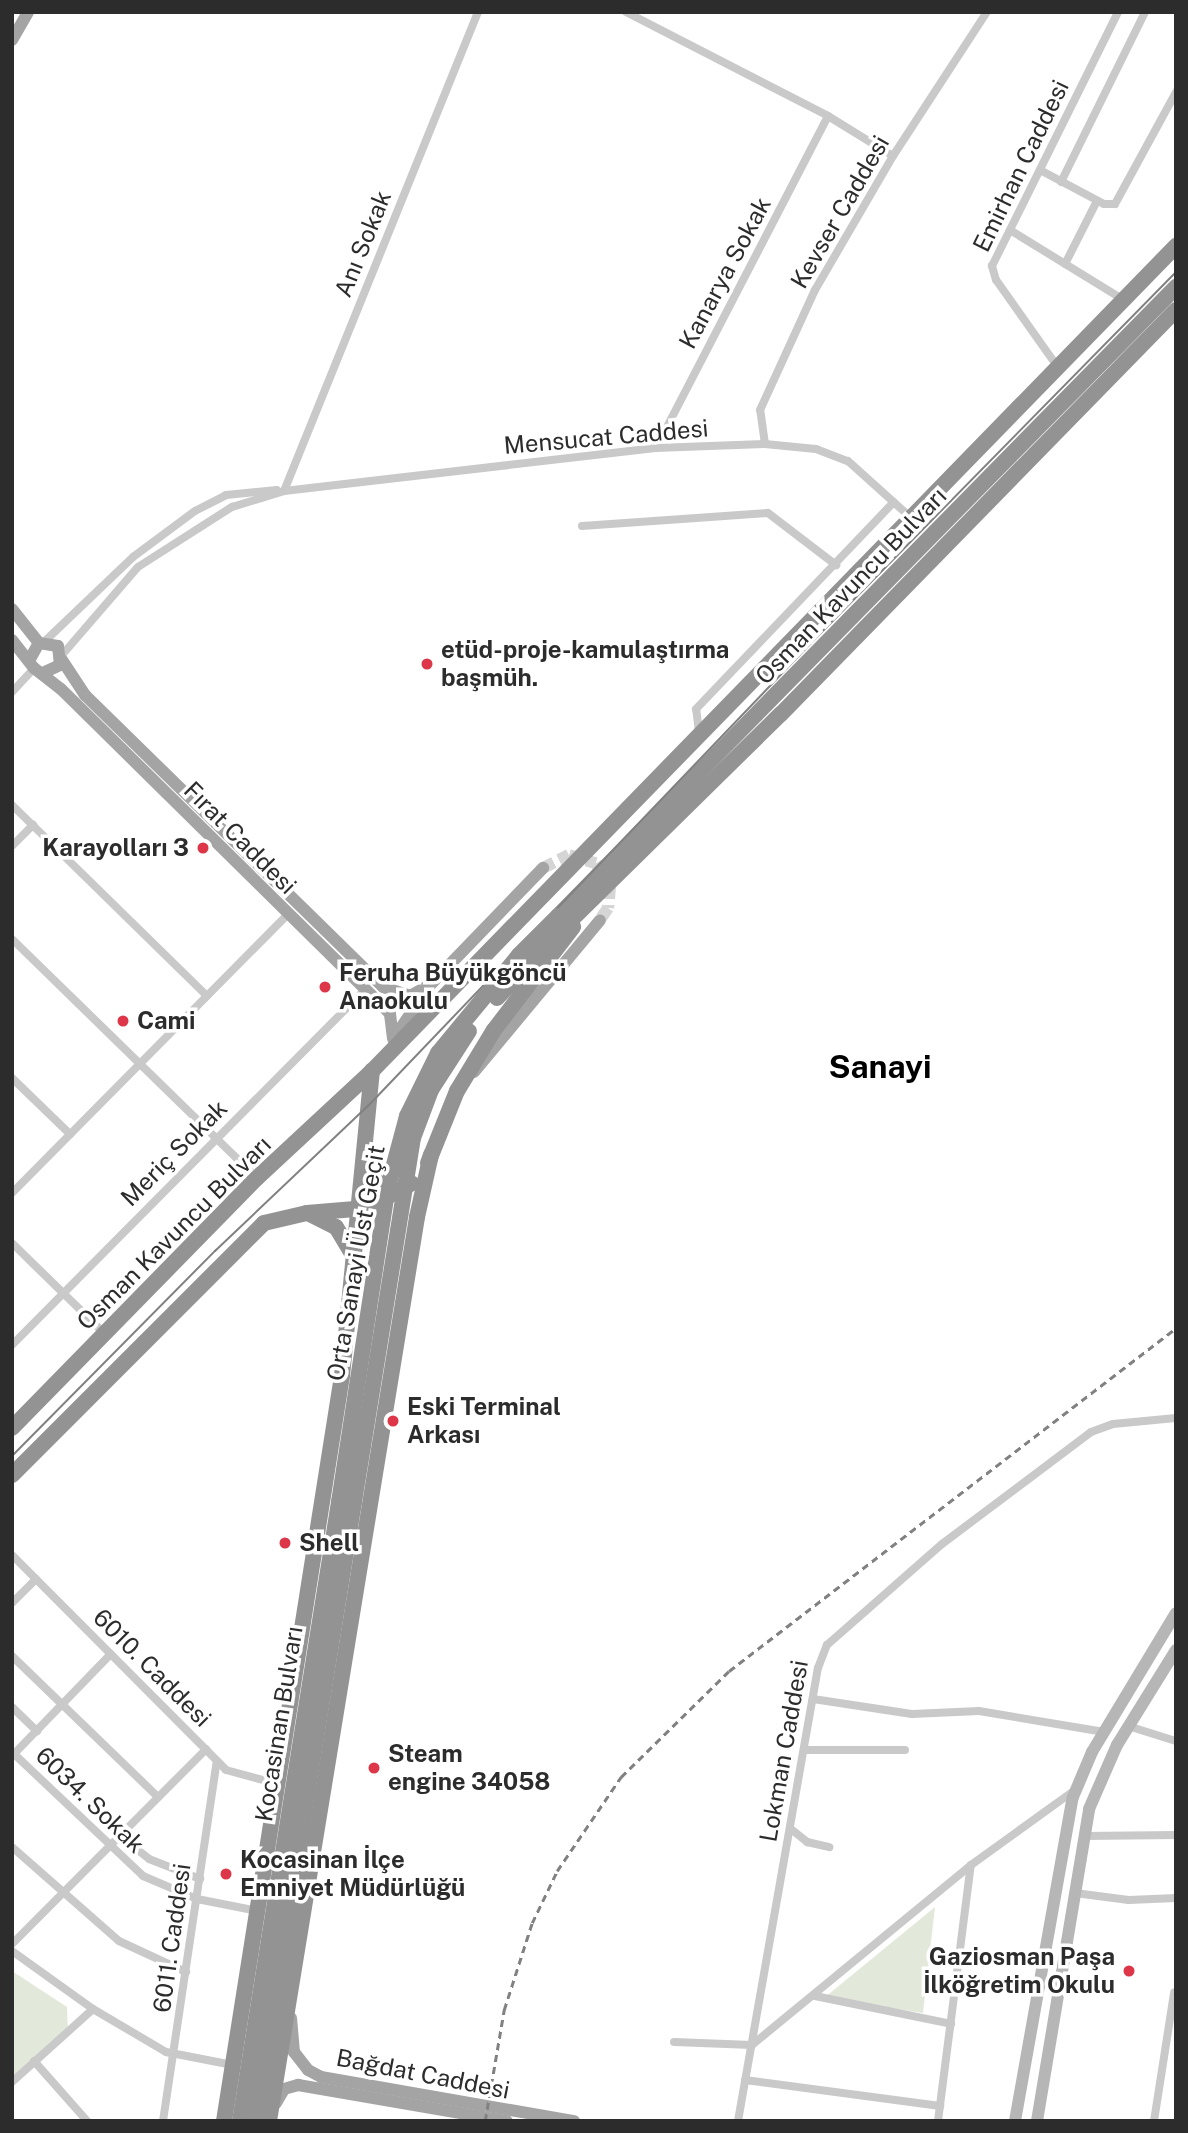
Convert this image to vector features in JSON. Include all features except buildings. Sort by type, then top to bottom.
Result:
[{"type":"highway","points":[[370,1073],[909,516],[1176,246]]},
{"type":"highway","name":"Osman Kavuncu Bulvarı","points":[[562,920],[1176,287]]},
{"type":"highway","name":"Osman Kavuncu Bulvarı","points":[[602,888],[782,714],[1176,310]]},
{"type":"highway","points":[[562,920],[602,888]]},
{"type":"highway","points":[[270,2121],[412,1246],[432,1155],[457,1091],[494,1030],[602,888]]},
{"type":"highway","name":"Orta Sanayi Üst Geçit","points":[[347,1502],[388,1187],[407,1116],[438,1053],[562,920]]},
{"type":"highway","points":[[224,2121],[356,1265],[370,1073],[393,1039]]},
{"type":"highway","name":"Osman Kavuncu Bulvarı","points":[[12,1427],[257,1178],[370,1073]]},
{"type":"highway","points":[[12,1475],[264,1223],[307,1213],[360,1210],[405,1189],[432,1155]]},
{"type":"highway","points":[[364,1157],[366,1170],[379,1186],[405,1189]]},
{"type":"highway","points":[[307,1213],[342,1233],[356,1265]]},
{"type":"highway","points":[[358,1238],[370,1217],[392,1214],[409,1232],[412,1246]]},
{"type":"highway","name":"Kocasinan Bulvarı","points":[[240,2121],[323,1593],[347,1502]]},
{"type":"highway","name":"Kocasinan Bulvarı","points":[[254,2121],[339,1600],[347,1502]]},
{"type":"highway","points":[[293,1680],[323,1593]]},
{"type":"highway","points":[[339,1600],[346,1659]]},
{"type":"main road","points":[[12,40],[28,12]]},
{"type":"main road","points":[[12,609],[42,642],[54,643],[62,658],[57,669],[36,667],[42,642]]},
{"type":"main road","name":"Fırat Caddesi","points":[[12,640],[36,667],[393,1019],[393,1039]]},
{"type":"main road","name":"Fırat Caddesi","points":[[62,658],[85,695],[383,987],[404,996],[430,985]]},
{"type":"main road","points":[[393,1039],[430,985],[543,868]]},
{"type":"main road","points":[[457,1091],[600,920]]},
{"type":"main road","name":"Bağdat Caddesi","points":[[290,1990],[292,2046],[302,2065],[314,2074],[574,2121]]},
{"type":"main road","name":"Bağdat Caddesi","points":[[270,2121],[278,2095],[298,2085],[507,2121]]},
{"type":"street","name":"Anı Sokak","points":[[284,491],[478,12]]},
{"type":"street","points":[[626,12],[828,116],[894,156]]},
{"type":"street","name":"Kevser Caddesi","points":[[765,443],[760,410],[815,290],[894,156],[987,12]]},
{"type":"street","name":"Emirhan Caddesi","points":[[1057,366],[994,276],[992,266],[1118,12]]},
{"type":"street","points":[[1061,181],[1145,12]]},
{"type":"street","points":[[1040,170],[1110,206],[1118,201],[1176,92]]},
{"type":"street","name":"Kanarya Sokak","points":[[656,448],[828,116]]},
{"type":"street","points":[[1065,264],[1097,201]]},
{"type":"street","points":[[1010,230],[1122,299]]},
{"type":"street","name":"Mensucat Caddesi","points":[[62,658],[138,567],[232,507],[284,491],[656,448],[765,443],[816,449],[848,461],[909,516]]},
{"type":"street","name":"Mensucat Caddesi","points":[[42,642],[133,557],[195,511],[226,495],[259,489],[284,491]]},
{"type":"street","points":[[699,732],[696,709],[894,502]]},
{"type":"street","points":[[582,526],[768,513],[836,565]]},
{"type":"street","points":[[12,692],[36,667]]},
{"type":"street","points":[[12,805],[207,996]]},
{"type":"street","points":[[12,846],[33,825]]},
{"type":"street","points":[[12,1193],[287,915]]},
{"type":"street","points":[[12,939],[257,1178]]},
{"type":"street","name":"Meriç Sokak","points":[[12,1345],[364,990]]},
{"type":"street","points":[[12,1078],[70,1134]]},
{"type":"street","points":[[12,1243],[105,1335]]},
{"type":"street","name":"Lokman Caddesi","points":[[738,2121],[792,1829],[820,1659],[830,1639],[942,1544],[1091,1432],[1113,1424],[1176,1418]]},
{"type":"street","name":"6010. Caddesi","points":[[12,1555],[226,1770],[278,1784]]},
{"type":"street","points":[[12,1603],[36,1579]]},
{"type":"street","points":[[1015,2121],[1064,1830],[1075,1790],[1104,1732],[1176,1613]]},
{"type":"street","points":[[1037,2121],[1084,1836],[1097,1786],[1128,1726],[1176,1650]]},
{"type":"street","points":[[13,1754],[111,1654]]},
{"type":"street","points":[[12,1657],[158,1797]]},
{"type":"street","points":[[813,1699],[912,1714],[979,1711],[1104,1732]]},
{"type":"street","points":[[12,1707],[37,1731]]},
{"type":"street","points":[[1128,1726],[1176,1741]]},
{"type":"street","points":[[12,1944],[206,1749]]},
{"type":"street","points":[[804,1750],[905,1750]]},
{"type":"street","name":"6034. Sokak","points":[[13,1754],[143,1877],[197,1899],[258,1911]]},
{"type":"street","name":"6011. Caddesi","points":[[163,2121],[218,1761]]},
{"type":"street","points":[[674,2042],[752,2045],[815,1996],[971,1864],[1075,1790]]},
{"type":"street","points":[[792,1829],[807,1842],[829,1847]]},
{"type":"street","points":[[1084,1836],[1176,1835]]},
{"type":"street","points":[[120,1836],[149,1859],[200,1879]]},
{"type":"street","points":[[12,1847],[61,1895],[119,1941],[186,1972]]},
{"type":"street","points":[[938,2121],[971,1864]]},
{"type":"street","points":[[1075,1893],[1129,1900],[1176,1898]]},
{"type":"street","points":[[12,1951],[93,2009],[174,2054],[233,2065]]},
{"type":"street","points":[[1154,2121],[1174,1993]]},
{"type":"street","points":[[815,1996],[951,2024]]},
{"type":"street","points":[[12,2082],[93,2009]]},
{"type":"street","points":[[34,2061],[87,2121]]},
{"type":"street","points":[[746,2080],[940,2106]]},
{"type":"green space","points":[[935,1907],[923,2013],[824,1998]]},
{"type":"green space","points":[[12,1971],[67,2007],[68,2032],[12,2081]]},
{"type":"tunnel","points":[[543,868],[569,855],[596,863],[610,887],[608,908],[600,920]]},
{"type":"tram line","points":[[12,1456],[215,1251],[368,1106],[813,641],[1176,272]]},
{"type":"railway","points":[[485,2121],[504,2010],[532,1923],[557,1871],[621,1777],[729,1671],[1176,1328]]},
{"type":"place","name":"etüd-proje-kamulaştırma başmüh.","points":[[427,664]]},
{"type":"place","name":"Karayolları 3","points":[[203,848]]},
{"type":"place","name":"Feruha Büyükgöncü Anaokulu","points":[[325,987]]},
{"type":"place","name":"Cami","points":[[123,1021]]},
{"type":"place","name":"Eski Terminal Arkası","points":[[393,1421]]},
{"type":"place","name":"Shell","points":[[285,1543]]},
{"type":"place","name":"Steam engine 34058","points":[[374,1768]]},
{"type":"place","name":"Kocasinan İlçe Emniyet Müdürlüğü","points":[[226,1874]]},
{"type":"place","name":"Gaziosman Paşa İlköğretim Okulu","points":[[1129,1971]]},
{"type":"district","name":"Sanayi","points":[[880,1067]]}]
